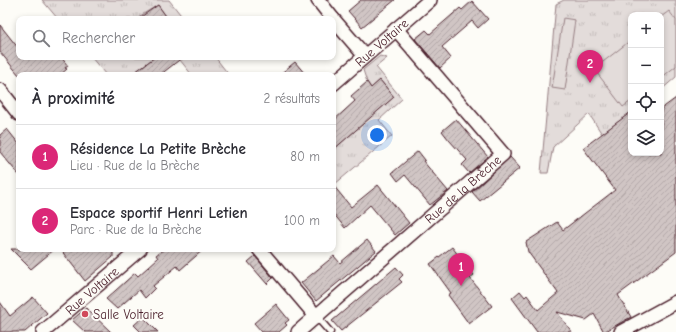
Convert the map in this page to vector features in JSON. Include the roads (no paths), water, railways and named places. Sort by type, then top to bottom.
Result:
[{"type":"street","points":[[318,0],[331,16]]},
{"type":"street","name":"Rue Voltaire","points":[[336,81],[430,0]]},
{"type":"street","points":[[336,22],[365,56]]},
{"type":"street","name":"Rue de la Brèche","points":[[298,332],[503,154],[396,29]]},
{"type":"street","points":[[0,90],[16,110]]},
{"type":"street","name":"Rue Voltaire","points":[[43,332],[133,252]]},
{"type":"street","points":[[263,252],[316,316]]},
{"type":"street","points":[[621,332],[676,302]]},
{"type":"lane","points":[[316,316],[330,332]]},
{"type":"place","name":"Espace sportif Henri Letien","points":[[590,83]]},
{"type":"place","name":"Résidence La Petite Brèche","points":[[461,286]]},
{"type":"place","name":"Salle Voltaire","points":[[85,314]]}]
